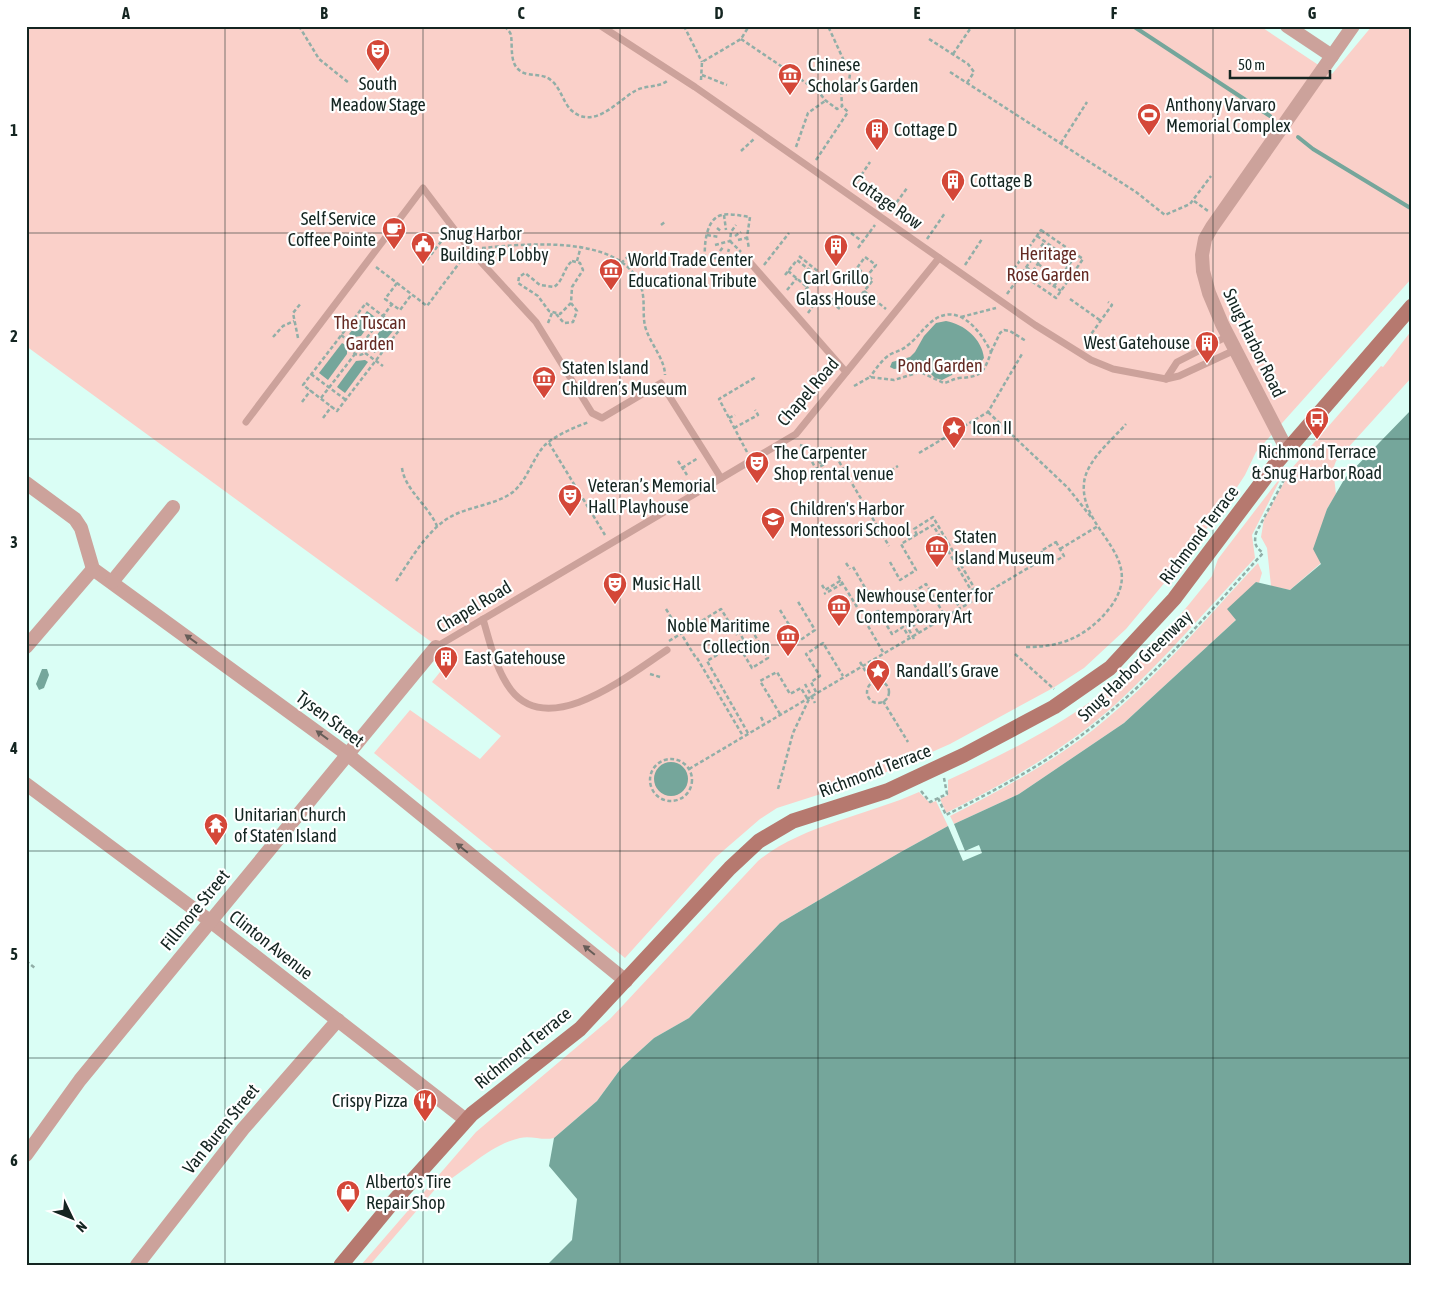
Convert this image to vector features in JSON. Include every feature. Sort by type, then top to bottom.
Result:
[{"type":"main road","name":"Richmond Terrace","points":[[341,1265],[466,1120],[490,1099],[572,1037],[737,861],[776,830],[793,821],[873,796],[913,780],[1021,726],[1075,694],[1103,674],[1134,644],[1174,599],[1287,450],[1412,306]]},
{"type":"street","points":[[1287,26],[1332,56]]},
{"type":"street","name":"Snug Harbor Road","points":[[1287,450],[1228,336],[1206,286],[1202,263],[1205,240],[1353,26]]},
{"type":"street","points":[[26,483],[75,519],[81,528],[93,569],[26,648]]},
{"type":"street","points":[[112,582],[173,507]]},
{"type":"street","name":"Tysen Street","points":[[93,569],[347,754],[626,980]]},
{"type":"street","name":"Fillmore Street","points":[[26,1155],[80,1080],[436,647]]},
{"type":"street","name":"Clinton Avenue","points":[[26,784],[210,921],[466,1120]]},
{"type":"street","name":"Van Buren Street","points":[[137,1265],[242,1130],[338,1020]]},
{"type":"lane","name":"Cottage Row","points":[[601,26],[675,73],[812,167],[1035,325],[1091,360],[1128,374],[1166,380],[1179,376],[1235,350]]},
{"type":"lane","points":[[246,422],[423,188],[470,250],[536,322],[592,413],[602,418],[661,383],[721,478]]},
{"type":"lane","points":[[746,257],[846,372]]},
{"type":"lane","name":"Chapel Road","points":[[436,647],[796,434],[939,258]]},
{"type":"lane","points":[[1166,380],[1177,362],[1228,336]]},
{"type":"lane","points":[[483,619],[492,651],[504,680],[518,698],[541,708],[552,709],[581,702],[667,650]]},
{"type":"path","points":[[298,26],[319,59],[350,83]]},
{"type":"path","points":[[505,26],[511,34],[510,51],[518,69],[524,73],[539,74],[551,80],[572,110],[580,115],[603,114],[636,90],[664,84],[675,73]]},
{"type":"path","points":[[684,26],[702,62],[701,79],[695,87]]},
{"type":"path","points":[[702,62],[741,39],[749,26]]},
{"type":"path","points":[[812,167],[848,112],[842,106],[840,88],[849,80],[850,74],[828,26]]},
{"type":"path","points":[[953,54],[972,26]]},
{"type":"path","points":[[929,38],[953,54],[974,72],[967,83]]},
{"type":"path","points":[[741,39],[818,91],[837,108],[842,106]]},
{"type":"path","points":[[950,72],[1136,192],[1165,215],[1194,201],[1211,176]]},
{"type":"path","points":[[702,74],[727,85]]},
{"type":"path","points":[[796,148],[808,113],[826,100]]},
{"type":"path","points":[[1061,143],[1087,102]]},
{"type":"path","points":[[741,151],[760,133]]},
{"type":"path","points":[[852,188],[870,162]]},
{"type":"path","points":[[890,213],[907,188]]},
{"type":"path","points":[[1194,201],[1208,211]]},
{"type":"path","points":[[927,239],[945,213]]},
{"type":"path","points":[[724,215],[726,230]]},
{"type":"path","points":[[738,262],[726,258],[705,258],[707,235],[714,219],[724,215],[751,217],[747,238],[750,250]]},
{"type":"path","points":[[858,248],[882,217]]},
{"type":"path","points":[[661,225],[665,222]]},
{"type":"path","points":[[730,241],[731,232],[736,225]]},
{"type":"path","points":[[427,260],[452,227]]},
{"type":"path","points":[[717,228],[722,232]]},
{"type":"path","points":[[1041,230],[1083,259],[1056,298],[1014,269],[1037,236],[1041,230]]},
{"type":"path","points":[[735,236],[741,232]]},
{"type":"path","points":[[764,265],[789,233]]},
{"type":"path","points":[[851,233],[863,242]]},
{"type":"path","points":[[707,235],[719,237]]},
{"type":"path","points":[[1037,236],[1072,261]]},
{"type":"path","points":[[738,240],[747,238]]},
{"type":"path","points":[[965,265],[982,239]]},
{"type":"path","points":[[715,245],[730,241]]},
{"type":"path","points":[[730,241],[746,257]]},
{"type":"path","points":[[1008,294],[1045,241]]},
{"type":"path","points":[[1032,271],[1050,245]]},
{"type":"path","points":[[577,261],[569,264],[561,281],[554,287],[540,284],[529,274],[522,274],[518,280],[521,286],[534,293],[546,308],[556,314],[564,323],[573,322],[577,311],[571,303],[571,290],[582,270],[577,261],[581,246]]},
{"type":"path","points":[[368,261],[428,306],[470,250],[581,246],[600,252],[629,268],[640,285],[646,329],[666,373],[661,383]]},
{"type":"path","points":[[720,251],[724,246]]},
{"type":"path","points":[[1041,246],[1046,250]]},
{"type":"path","points":[[726,258],[729,249]]},
{"type":"path","points":[[1037,252],[1043,256]]},
{"type":"path","points":[[621,262],[632,253]]},
{"type":"path","points":[[1054,286],[1076,255]]},
{"type":"path","points":[[799,256],[820,273]]},
{"type":"path","points":[[848,299],[840,310],[830,302],[838,291],[848,299],[854,304],[864,292],[873,280],[867,276],[857,268],[865,257],[876,265],[867,276]]},
{"type":"path","points":[[1034,257],[1037,264]]},
{"type":"path","points":[[784,275],[797,260],[816,276],[802,294]]},
{"type":"path","points":[[1030,262],[1037,264],[1059,279]]},
{"type":"path","points":[[807,268],[810,264]]},
{"type":"path","points":[[1026,267],[1061,291]]},
{"type":"path","points":[[788,270],[807,287]]},
{"type":"path","points":[[1044,279],[1048,272]]},
{"type":"path","points":[[787,290],[797,278]]},
{"type":"path","points":[[397,283],[385,299],[400,310],[412,294]]},
{"type":"path","points":[[864,292],[893,314]]},
{"type":"path","points":[[808,313],[820,296]]},
{"type":"path","points":[[1070,299],[1101,321]]},
{"type":"path","points":[[1083,346],[1112,305],[1108,302]]},
{"type":"path","points":[[301,303],[293,313],[296,331],[303,346]]},
{"type":"path","points":[[366,303],[383,316],[400,329],[337,411],[303,384],[366,303]]},
{"type":"path","points":[[556,314],[563,312],[571,303]]},
{"type":"path","points":[[363,343],[392,304]]},
{"type":"path","points":[[961,317],[994,310],[999,304]]},
{"type":"path","points":[[854,386],[870,377],[887,357],[907,347],[937,318],[950,313],[961,317],[982,336],[991,352]]},
{"type":"path","points":[[273,337],[282,326],[294,321]]},
{"type":"path","points":[[870,377],[894,380],[920,372],[944,383],[959,378],[974,378],[985,368],[1000,333],[1004,330],[1010,331],[1026,341]]},
{"type":"path","points":[[341,335],[353,344]]},
{"type":"path","points":[[353,344],[359,341],[363,343],[366,348],[365,353]]},
{"type":"path","points":[[353,344],[352,348],[355,354],[359,356],[365,353]]},
{"type":"path","points":[[365,353],[383,366]]},
{"type":"path","points":[[321,398],[355,354]]},
{"type":"path","points":[[920,453],[988,412],[1022,354]]},
{"type":"path","points":[[311,374],[346,400]]},
{"type":"path","points":[[752,460],[718,399],[756,377]]},
{"type":"path","points":[[302,402],[311,390]]},
{"type":"path","points":[[323,418],[332,406]]},
{"type":"path","points":[[734,428],[758,414],[756,410]]},
{"type":"path","points":[[988,412],[1068,488],[1113,547],[1121,568],[1119,590],[1113,602],[1102,617],[1080,637],[1047,647],[1026,647]]},
{"type":"path","points":[[729,418],[735,415]]},
{"type":"path","points":[[396,581],[437,526],[454,515],[502,498],[512,492],[523,481],[549,442],[577,426],[602,418]]},
{"type":"path","points":[[1094,520],[1084,496],[1084,481],[1089,469],[1126,424]]},
{"type":"path","points":[[549,442],[610,544]]},
{"type":"path","points":[[800,445],[810,449],[821,465]]},
{"type":"path","points":[[821,454],[826,463],[816,469],[811,460],[817,457],[821,454],[831,448],[889,546]]},
{"type":"path","points":[[682,468],[706,454]]},
{"type":"path","points":[[678,461],[687,475]]},
{"type":"path","points":[[885,474],[898,466]]},
{"type":"path","points":[[402,468],[407,485],[422,501],[437,526]]},
{"type":"path","name":"Snug Harbor Greenway","points":[[938,798],[946,815],[990,793],[1070,743],[1114,708],[1208,613],[1262,553],[1254,541],[1256,534],[1289,471]]},
{"type":"path","points":[[917,535],[914,529],[933,518],[960,571]]},
{"type":"path","points":[[890,562],[900,580],[916,570],[901,544],[933,525],[960,571],[979,596]]},
{"type":"path","points":[[1060,549],[1098,526]]},
{"type":"path","points":[[1056,542],[1060,549],[1064,556],[1049,565],[1041,551],[1056,542]]},
{"type":"path","points":[[689,769],[843,676],[861,663],[1045,558]]},
{"type":"path","points":[[846,563],[871,598],[866,601]]},
{"type":"path","points":[[838,576],[856,607]]},
{"type":"path","points":[[822,585],[825,590],[840,581],[842,584],[824,594]]},
{"type":"path","points":[[918,632],[912,622],[921,616],[909,595],[926,584],[945,616]]},
{"type":"path","points":[[971,594],[975,590]]},
{"type":"path","points":[[780,610],[799,641],[815,630],[797,600]]},
{"type":"path","points":[[956,602],[960,608]]},
{"type":"path","points":[[666,609],[743,736]]},
{"type":"path","points":[[667,642],[721,609],[738,634],[744,639],[707,661],[748,733]]},
{"type":"path","points":[[883,652],[864,619],[878,611],[892,634],[903,627],[909,637]]},
{"type":"path","points":[[906,624],[913,635],[914,641]]},
{"type":"path","points":[[737,643],[752,668],[768,658],[750,627]]},
{"type":"path","points":[[755,637],[760,634]]},
{"type":"path","points":[[816,692],[810,682],[820,676],[806,654],[815,648],[824,643],[843,676]]},
{"type":"path","points":[[1014,654],[1054,690]]},
{"type":"path","points":[[861,663],[872,682]]},
{"type":"path","points":[[780,714],[760,681],[777,672],[790,694],[801,688],[807,698]]},
{"type":"path","points":[[872,682],[882,682],[887,686],[888,696],[883,701],[873,702],[868,697],[867,691],[872,682]]},
{"type":"path","points":[[804,684],[815,703]]},
{"type":"path","points":[[720,698],[726,694]]},
{"type":"path","points":[[778,789],[793,733],[811,695]]},
{"type":"path","points":[[883,701],[908,742]]},
{"type":"path","points":[[760,717],[764,724]]},
{"type":"path","points":[[913,752],[919,762]]},
{"type":"path","points":[[671,758],[684,763],[689,769],[692,782],[686,795],[673,801],[660,798],[651,788],[650,774],[658,763],[671,758]]},
{"type":"path","points":[[921,790],[930,802],[947,794],[945,779]]},
{"type":"path","points":[[26,961],[35,968]]},
{"type":"green space","points":[[31,26],[1260,26],[1332,74],[1372,26],[1412,26],[1412,278],[1256,452],[1245,475],[1228,501],[1166,581],[1126,629],[1084,668],[1053,688],[950,744],[880,775],[777,808],[760,819],[716,857],[625,958],[374,753],[410,710],[480,759],[501,736],[432,682],[452,657],[26,346],[26,36]]},
{"type":"green space","points":[[1412,330],[1412,377],[1336,461],[1333,469],[1336,494],[1327,509],[1323,524],[1321,563],[1290,590],[1271,586],[1267,548],[1261,537],[1264,519],[1292,468],[1381,366],[1383,367]]},
{"type":"green space","points":[[1283,474],[1252,535],[1255,558],[1152,669],[1116,704],[1077,736],[991,790],[946,813],[940,799],[948,795],[948,780],[1054,726],[1093,700],[1139,660],[1165,633],[1212,576],[1218,559]]},
{"type":"green space","points":[[1258,563],[1262,573],[1259,583],[1256,582],[1236,620],[1124,723],[1019,794],[954,824],[950,816],[1041,766],[1093,730],[1158,671]]},
{"type":"green space","points":[[919,792],[930,803],[936,801],[948,826],[780,923],[689,1018],[654,1038],[622,1067],[597,1101],[554,1138],[520,1138],[487,1153],[437,1187],[370,1265],[361,1265],[476,1132],[610,1019],[758,861],[775,849],[814,830]]},
{"type":"shaded area","points":[[367,311],[375,317],[361,336],[354,337],[349,334]]},
{"type":"shaded area","points":[[946,321],[959,325],[971,333],[980,345],[984,358],[975,370],[966,372],[951,364],[954,370],[952,375],[942,380],[935,378],[922,365],[894,369],[890,367],[892,362],[910,357],[924,336],[936,323]]},
{"type":"shaded area","points":[[385,324],[393,331],[375,353],[372,351],[371,343]]},
{"type":"shaded area","points":[[342,343],[347,346],[347,354],[328,380],[319,373]]},
{"type":"shaded area","points":[[365,360],[368,362],[345,393],[337,387],[356,361]]},
{"type":"shaded area","points":[[1412,409],[1412,1265],[547,1265],[572,1240],[577,1199],[549,1166],[554,1138],[597,1101],[622,1067],[654,1038],[689,1018],[780,923],[948,826],[963,861],[982,853],[979,845],[965,851],[954,824],[1019,794],[1124,723],[1236,620],[1227,609],[1256,582],[1290,590],[1321,564],[1313,549],[1327,509],[1345,478]]},
{"type":"shaded area","points":[[42,669],[47,669],[49,675],[44,688],[39,690],[36,684]]},
{"type":"shaded area","points":[[671,762],[678,763],[683,767],[687,772],[687,786],[683,791],[678,795],[671,796],[664,795],[659,791],[655,786],[654,779],[655,772],[659,767],[664,763]]},
{"type":"waterway","points":[[1133,26],[1270,116]]},
{"type":"waterway","points":[[1298,137],[1313,149],[1412,209]]},
{"type":"place","name":"South Meadow Stage","points":[[378,72]]},
{"type":"place","name":"Chinese Scholar’s Garden","points":[[790,96]]},
{"type":"place","name":"Anthony Varvaro Memorial Complex","points":[[1149,136]]},
{"type":"place","name":"Cottage D","points":[[877,151]]},
{"type":"place","name":"Cottage B","points":[[953,202]]},
{"type":"place","name":"Self Service Coffee Pointe","points":[[394,250]]},
{"type":"place","name":"Snug Harbor Building P Lobby","points":[[423,265]]},
{"type":"place","name":"Carl Grillo Glass House","points":[[836,267]]},
{"type":"place","name":"World Trade Center Educational Tribute","points":[[611,291]]},
{"type":"place","name":"West Gatehouse","points":[[1207,364]]},
{"type":"place","name":"Staten Island Children’s Museum","points":[[544,399]]},
{"type":"place","name":"Richmond Terrace & Snug Harbor Road","points":[[1317,440]]},
{"type":"place","name":"Icon II","points":[[954,449]]},
{"type":"place","name":"The Carpenter Shop rental venue","points":[[757,484]]},
{"type":"place","name":"Veteran’s Memorial Hall Playhouse","points":[[570,517]]},
{"type":"place","name":"Children's Harbor Montessori School","points":[[773,540]]},
{"type":"place","name":"Staten Island Museum","points":[[937,568]]},
{"type":"place","name":"Music Hall","points":[[615,605]]},
{"type":"place","name":"Newhouse Center for Contemporary Art","points":[[839,627]]},
{"type":"place","name":"Noble Maritime Collection","points":[[788,657]]},
{"type":"place","name":"East Gatehouse","points":[[446,679]]},
{"type":"place","name":"Randall’s Grave","points":[[878,692]]},
{"type":"place","name":"Unitarian Church of Staten Island","points":[[216,846]]},
{"type":"place","name":"Crispy Pizza","points":[[425,1122]]},
{"type":"place","name":"Alberto's Tire Repair Shop","points":[[348,1213]]},
{"type":"park label","name":"Heritage Rose Garden","points":[[1048,264]]},
{"type":"park label","name":"The Tuscan Garden","points":[[370,333]]},
{"type":"park label","name":"Pond Garden","points":[[940,366]]}]
